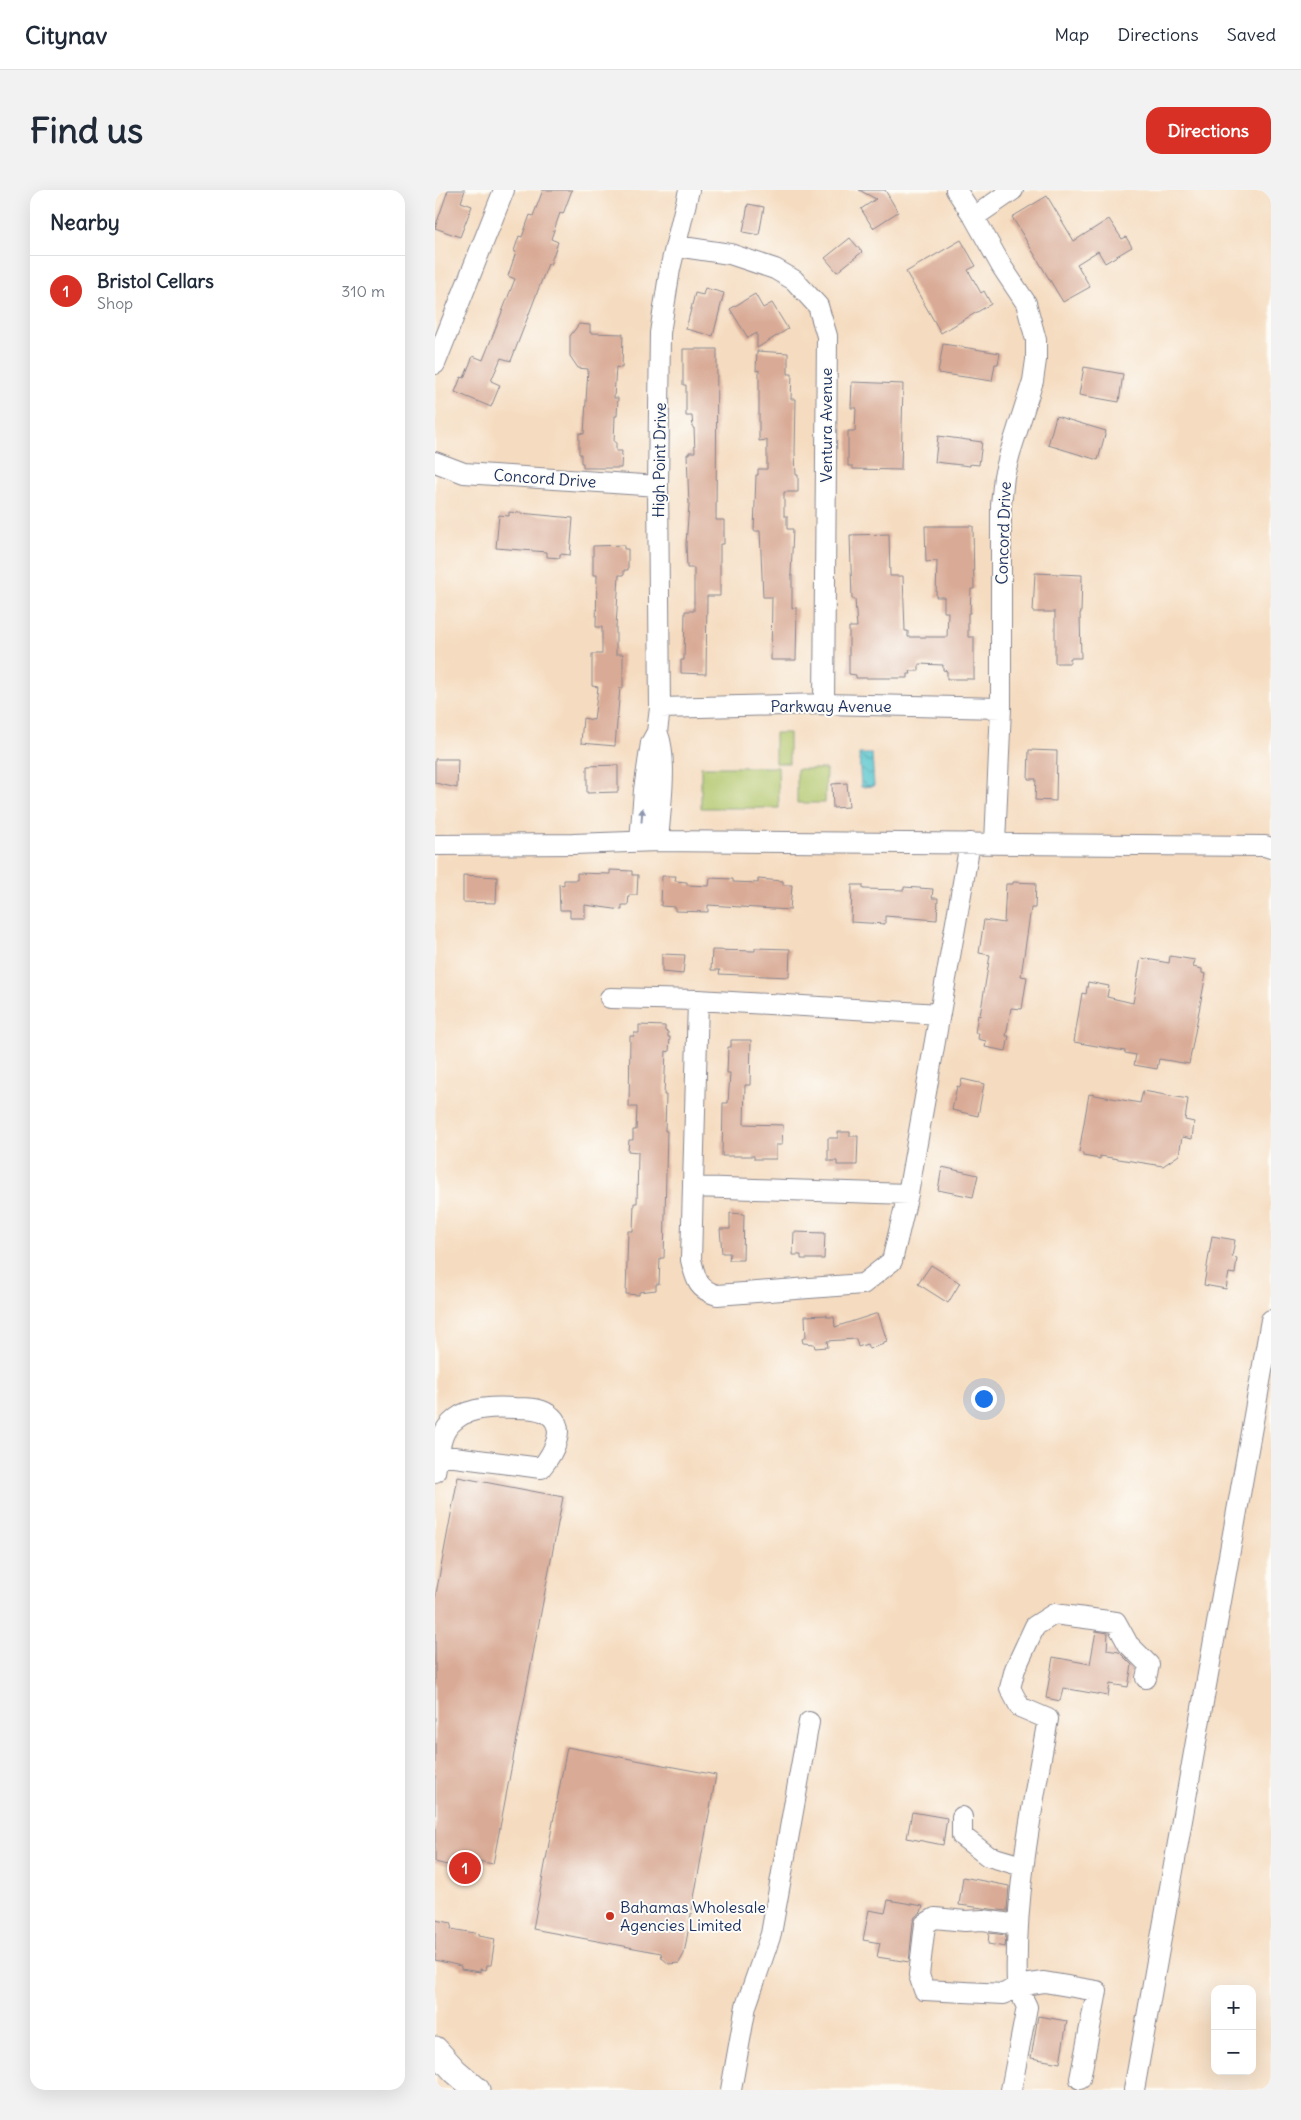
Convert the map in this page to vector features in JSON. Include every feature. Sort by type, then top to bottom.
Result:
[{"type":"main road","points":[[435,2049],[455,2071],[477,2090]]},
{"type":"street","points":[[435,364],[504,190]]},
{"type":"street","name":"High Point Drive","points":[[649,841],[662,761],[661,743],[657,732],[660,708],[658,486],[660,333],[670,269],[689,190]]},
{"type":"street","name":"Concord Drive","points":[[956,190],[1026,303],[1036,340],[1033,381],[1008,460],[1001,505],[1001,708],[995,843]]},
{"type":"street","points":[[974,217],[1013,190]]},
{"type":"street","name":"Ventura Avenue","points":[[677,246],[729,254],[775,269],[794,280],[818,306],[827,336],[824,704]]},
{"type":"street","name":"Concord Drive","points":[[435,462],[464,473],[658,486]]},
{"type":"street","name":"Parkway Avenue","points":[[660,708],[824,704],[1001,708]]},
{"type":"street","points":[[435,845],[573,844],[649,841],[1265,846],[1271,848]]},
{"type":"street","points":[[698,1000],[691,1260],[696,1280],[705,1292],[717,1295],[863,1284],[892,1261],[908,1194],[970,843]]},
{"type":"street","points":[[610,998],[698,1000],[940,1014]]},
{"type":"street","points":[[694,1186],[908,1194]]},
{"type":"street","points":[[1134,2090],[1271,1320]]},
{"type":"street","points":[[504,1407],[536,1409],[549,1414],[557,1425],[557,1439],[552,1455],[541,1468],[437,1463],[446,1429],[455,1420],[468,1412],[504,1407]]},
{"type":"street","points":[[1011,2090],[1027,2007],[1017,1986],[1016,1953],[1022,1866],[1048,1719],[1019,1707],[1011,1688],[1015,1670],[1035,1626],[1054,1614],[1115,1622],[1128,1644],[1149,1665],[1146,1678]]},
{"type":"street","points":[[731,2090],[746,2006],[771,1934],[809,1722]]},
{"type":"street","points":[[961,1817],[962,1836],[988,1856],[1022,1866]]},
{"type":"street","points":[[1018,1925],[983,1920],[965,1921],[935,1918],[925,1924],[919,1975],[924,1990],[1005,1994],[1017,1986],[1044,1982],[1097,1991],[1080,2079]]},
{"type":"green space","points":[[775,733],[789,733],[789,763],[775,763]]},
{"type":"green space","points":[[701,767],[778,767],[779,808],[701,808]]},
{"type":"green space","points":[[797,769],[826,769],[825,803],[797,803]]},
{"type":"water","points":[[859,754],[872,754],[874,786],[861,787]]},
{"type":"building","points":[[448,190],[465,190],[461,202],[472,206],[460,237],[435,228]]},
{"type":"building","points":[[543,190],[572,190],[563,214],[560,213],[551,239],[558,242],[550,265],[548,264],[511,361],[501,358],[491,381],[500,385],[491,407],[455,392],[461,377],[464,378],[473,356],[483,360],[515,279],[508,276],[519,236],[522,237],[530,215],[533,216]]},
{"type":"building","points":[[859,190],[885,190],[898,212],[873,228],[861,209],[876,199]]},
{"type":"building","points":[[1047,196],[1074,241],[1109,219],[1122,239],[1126,237],[1132,247],[1105,263],[1098,251],[1077,264],[1090,287],[1063,302],[1012,217]]},
{"type":"building","points":[[748,204],[764,207],[759,235],[743,232]]},
{"type":"building","points":[[850,238],[862,252],[837,272],[825,258]]},
{"type":"building","points":[[961,240],[976,266],[968,270],[981,293],[984,291],[991,304],[941,333],[906,272]]},
{"type":"building","points":[[705,288],[724,293],[713,336],[686,329],[695,293],[703,295]]},
{"type":"building","points":[[755,294],[763,308],[772,303],[788,329],[757,348],[757,333],[748,338],[730,309]]},
{"type":"building","points":[[579,324],[590,325],[590,333],[623,334],[622,368],[616,367],[614,398],[618,398],[614,442],[616,442],[616,451],[622,451],[621,468],[583,468],[583,463],[581,463],[579,433],[584,434],[588,369],[578,368],[570,356],[570,336]]},
{"type":"building","points":[[943,344],[1000,353],[998,364],[995,364],[992,381],[938,373]]},
{"type":"building","points":[[683,349],[717,349],[716,520],[724,520],[724,544],[720,544],[720,596],[707,596],[706,674],[681,673],[681,660],[684,660],[685,611],[694,611],[694,568],[687,568],[686,544],[689,505],[687,454],[695,452],[692,416],[686,416],[686,385],[683,385]]},
{"type":"building","points":[[757,351],[788,353],[788,374],[792,374],[791,399],[796,399],[795,452],[798,492],[784,492],[784,516],[787,516],[787,529],[793,529],[791,575],[792,608],[797,608],[796,660],[771,660],[772,597],[763,597],[760,531],[754,531],[756,475],[758,475],[758,469],[767,469],[767,440],[759,441],[759,370],[756,371]]},
{"type":"building","points":[[1084,367],[1123,374],[1119,402],[1079,395]]},
{"type":"building","points":[[852,382],[903,384],[901,470],[853,469],[853,466],[848,466],[848,431],[855,431],[856,408],[851,408]]},
{"type":"building","points":[[1056,416],[1106,431],[1098,460],[1048,445]]},
{"type":"building","points":[[938,436],[982,442],[979,465],[970,464],[970,466],[935,462]]},
{"type":"building","points":[[509,512],[573,518],[570,555],[560,554],[560,558],[547,557],[547,552],[496,548],[499,515],[509,516]]},
{"type":"building","points":[[925,526],[973,526],[974,589],[971,589],[970,613],[968,613],[968,637],[974,637],[974,679],[947,679],[947,671],[943,670],[943,665],[919,664],[919,671],[910,671],[911,674],[908,674],[908,678],[856,678],[856,675],[849,674],[849,627],[857,627],[855,599],[852,599],[850,535],[889,534],[890,576],[903,576],[905,631],[908,631],[908,637],[947,637],[948,612],[944,612],[944,597],[936,597],[937,561],[926,562]]},
{"type":"building","points":[[624,545],[624,549],[628,549],[628,570],[624,570],[624,575],[619,575],[616,627],[616,654],[623,654],[623,688],[620,688],[615,746],[581,743],[583,718],[594,720],[598,687],[592,686],[592,654],[602,654],[602,627],[596,627],[597,575],[593,575],[593,546]]},
{"type":"building","points":[[1035,573],[1082,575],[1080,613],[1081,658],[1070,658],[1070,663],[1055,663],[1055,612],[1033,612]]},
{"type":"building","points":[[1029,750],[1057,751],[1056,801],[1035,800],[1036,779],[1028,779]]},
{"type":"building","points":[[435,759],[458,759],[457,788],[435,783]]},
{"type":"building","points":[[618,765],[618,792],[587,793],[587,766]]},
{"type":"building","points":[[847,783],[849,807],[833,808],[832,784]]},
{"type":"building","points":[[610,870],[632,871],[632,875],[638,875],[637,895],[629,895],[628,905],[622,905],[622,910],[585,905],[585,918],[570,918],[570,910],[560,910],[559,884],[564,885],[564,880],[577,880],[577,873],[610,874]]},
{"type":"building","points":[[463,875],[497,877],[496,903],[463,902]]},
{"type":"building","points":[[662,876],[676,876],[675,881],[687,882],[687,885],[709,886],[710,878],[733,879],[733,882],[758,883],[758,879],[783,881],[783,885],[792,885],[790,910],[708,905],[708,912],[675,911],[675,907],[661,906]]},
{"type":"building","points":[[1013,882],[1036,883],[1035,908],[1031,908],[1021,976],[1027,977],[1022,1009],[1011,1008],[1006,1036],[1009,1036],[1006,1051],[985,1047],[986,1041],[978,1039],[979,1033],[975,1033],[978,1015],[980,1016],[990,955],[979,953],[984,920],[1004,923],[1006,884],[1013,884]]},
{"type":"building","points":[[852,885],[863,885],[863,889],[904,890],[904,887],[933,889],[932,898],[938,898],[937,920],[885,916],[885,924],[851,922]]},
{"type":"building","points":[[755,948],[790,949],[789,977],[719,974],[720,970],[711,970],[712,950],[755,951]]},
{"type":"building","points":[[662,954],[685,955],[683,974],[662,972]]},
{"type":"building","points":[[1170,956],[1195,960],[1193,967],[1202,969],[1202,973],[1206,974],[1189,1064],[1159,1059],[1157,1069],[1134,1065],[1136,1055],[1125,1053],[1125,1051],[1074,1042],[1082,993],[1086,994],[1088,982],[1109,986],[1107,997],[1133,1003],[1141,958],[1169,963]]},
{"type":"building","points":[[639,1025],[665,1026],[665,1031],[668,1032],[668,1037],[670,1037],[669,1052],[666,1051],[664,1095],[666,1095],[665,1131],[667,1131],[664,1258],[660,1258],[659,1284],[656,1284],[656,1290],[639,1292],[639,1295],[626,1294],[628,1231],[633,1231],[634,1203],[637,1203],[638,1152],[628,1151],[629,1140],[633,1140],[633,1130],[636,1130],[637,1107],[629,1107],[630,1036],[634,1036],[634,1033],[639,1033]]},
{"type":"building","points":[[731,1040],[751,1040],[750,1085],[745,1085],[744,1124],[783,1125],[782,1145],[776,1145],[776,1159],[754,1159],[754,1156],[722,1156],[723,1103],[728,1103],[730,1073],[727,1073],[728,1047],[731,1047]]},
{"type":"building","points":[[962,1079],[984,1084],[978,1116],[952,1110],[957,1086],[960,1087]]},
{"type":"building","points":[[1143,1091],[1188,1099],[1185,1120],[1194,1122],[1192,1139],[1182,1137],[1179,1155],[1163,1166],[1100,1156],[1100,1159],[1083,1156],[1083,1153],[1079,1152],[1089,1094],[1140,1103]]},
{"type":"building","points":[[838,1132],[850,1132],[850,1136],[858,1136],[857,1165],[837,1165],[837,1161],[828,1161],[828,1138],[838,1138]]},
{"type":"building","points":[[942,1167],[978,1175],[973,1197],[938,1190]]},
{"type":"building","points":[[730,1213],[744,1214],[743,1260],[729,1260],[730,1253],[722,1253],[720,1229],[730,1229]]},
{"type":"building","points":[[794,1232],[825,1233],[824,1259],[801,1259],[801,1255],[793,1255]]},
{"type":"building","points":[[1212,1236],[1235,1240],[1232,1257],[1237,1258],[1235,1274],[1229,1273],[1226,1289],[1204,1285]]},
{"type":"building","points":[[931,1265],[960,1283],[948,1303],[918,1284]]},
{"type":"building","points":[[878,1313],[887,1341],[884,1344],[869,1349],[867,1344],[858,1347],[856,1339],[827,1341],[828,1347],[815,1348],[814,1344],[803,1343],[802,1339],[806,1337],[805,1316],[827,1315],[827,1317],[834,1317],[835,1327]]},
{"type":"building","points":[[458,1477],[563,1497],[493,1864],[453,1856],[451,1866],[435,1862],[435,1599]]},
{"type":"building","points":[[1096,1631],[1108,1633],[1107,1650],[1119,1652],[1132,1665],[1128,1687],[1110,1684],[1108,1696],[1063,1688],[1060,1701],[1046,1698],[1053,1657],[1090,1664]]},
{"type":"building","points":[[567,1747],[716,1775],[684,1954],[679,1963],[669,1964],[662,1958],[661,1953],[533,1929]]},
{"type":"building","points":[[912,1812],[947,1818],[943,1845],[907,1838]]},
{"type":"building","points":[[963,1877],[1009,1886],[1007,1911],[959,1905]]},
{"type":"building","points":[[888,1900],[923,1906],[913,1922],[909,1962],[877,1957],[880,1943],[863,1940],[869,1910],[885,1913]]},
{"type":"building","points":[[435,1920],[452,1923],[451,1929],[480,1934],[479,1936],[495,1939],[491,1965],[487,1965],[486,1970],[480,1969],[480,1972],[461,1969],[461,1966],[435,1960]]},
{"type":"building","points":[[989,1933],[1006,1935],[1005,1947],[988,1944]]},
{"type":"building","points":[[1038,2016],[1067,2021],[1060,2063],[1031,2058]]},
{"type":"place","name":"Bristol Cellars","points":[[465,1868]]},
{"type":"place","name":"Bahamas Wholesale Agencies Limited","points":[[610,1916]]}]
